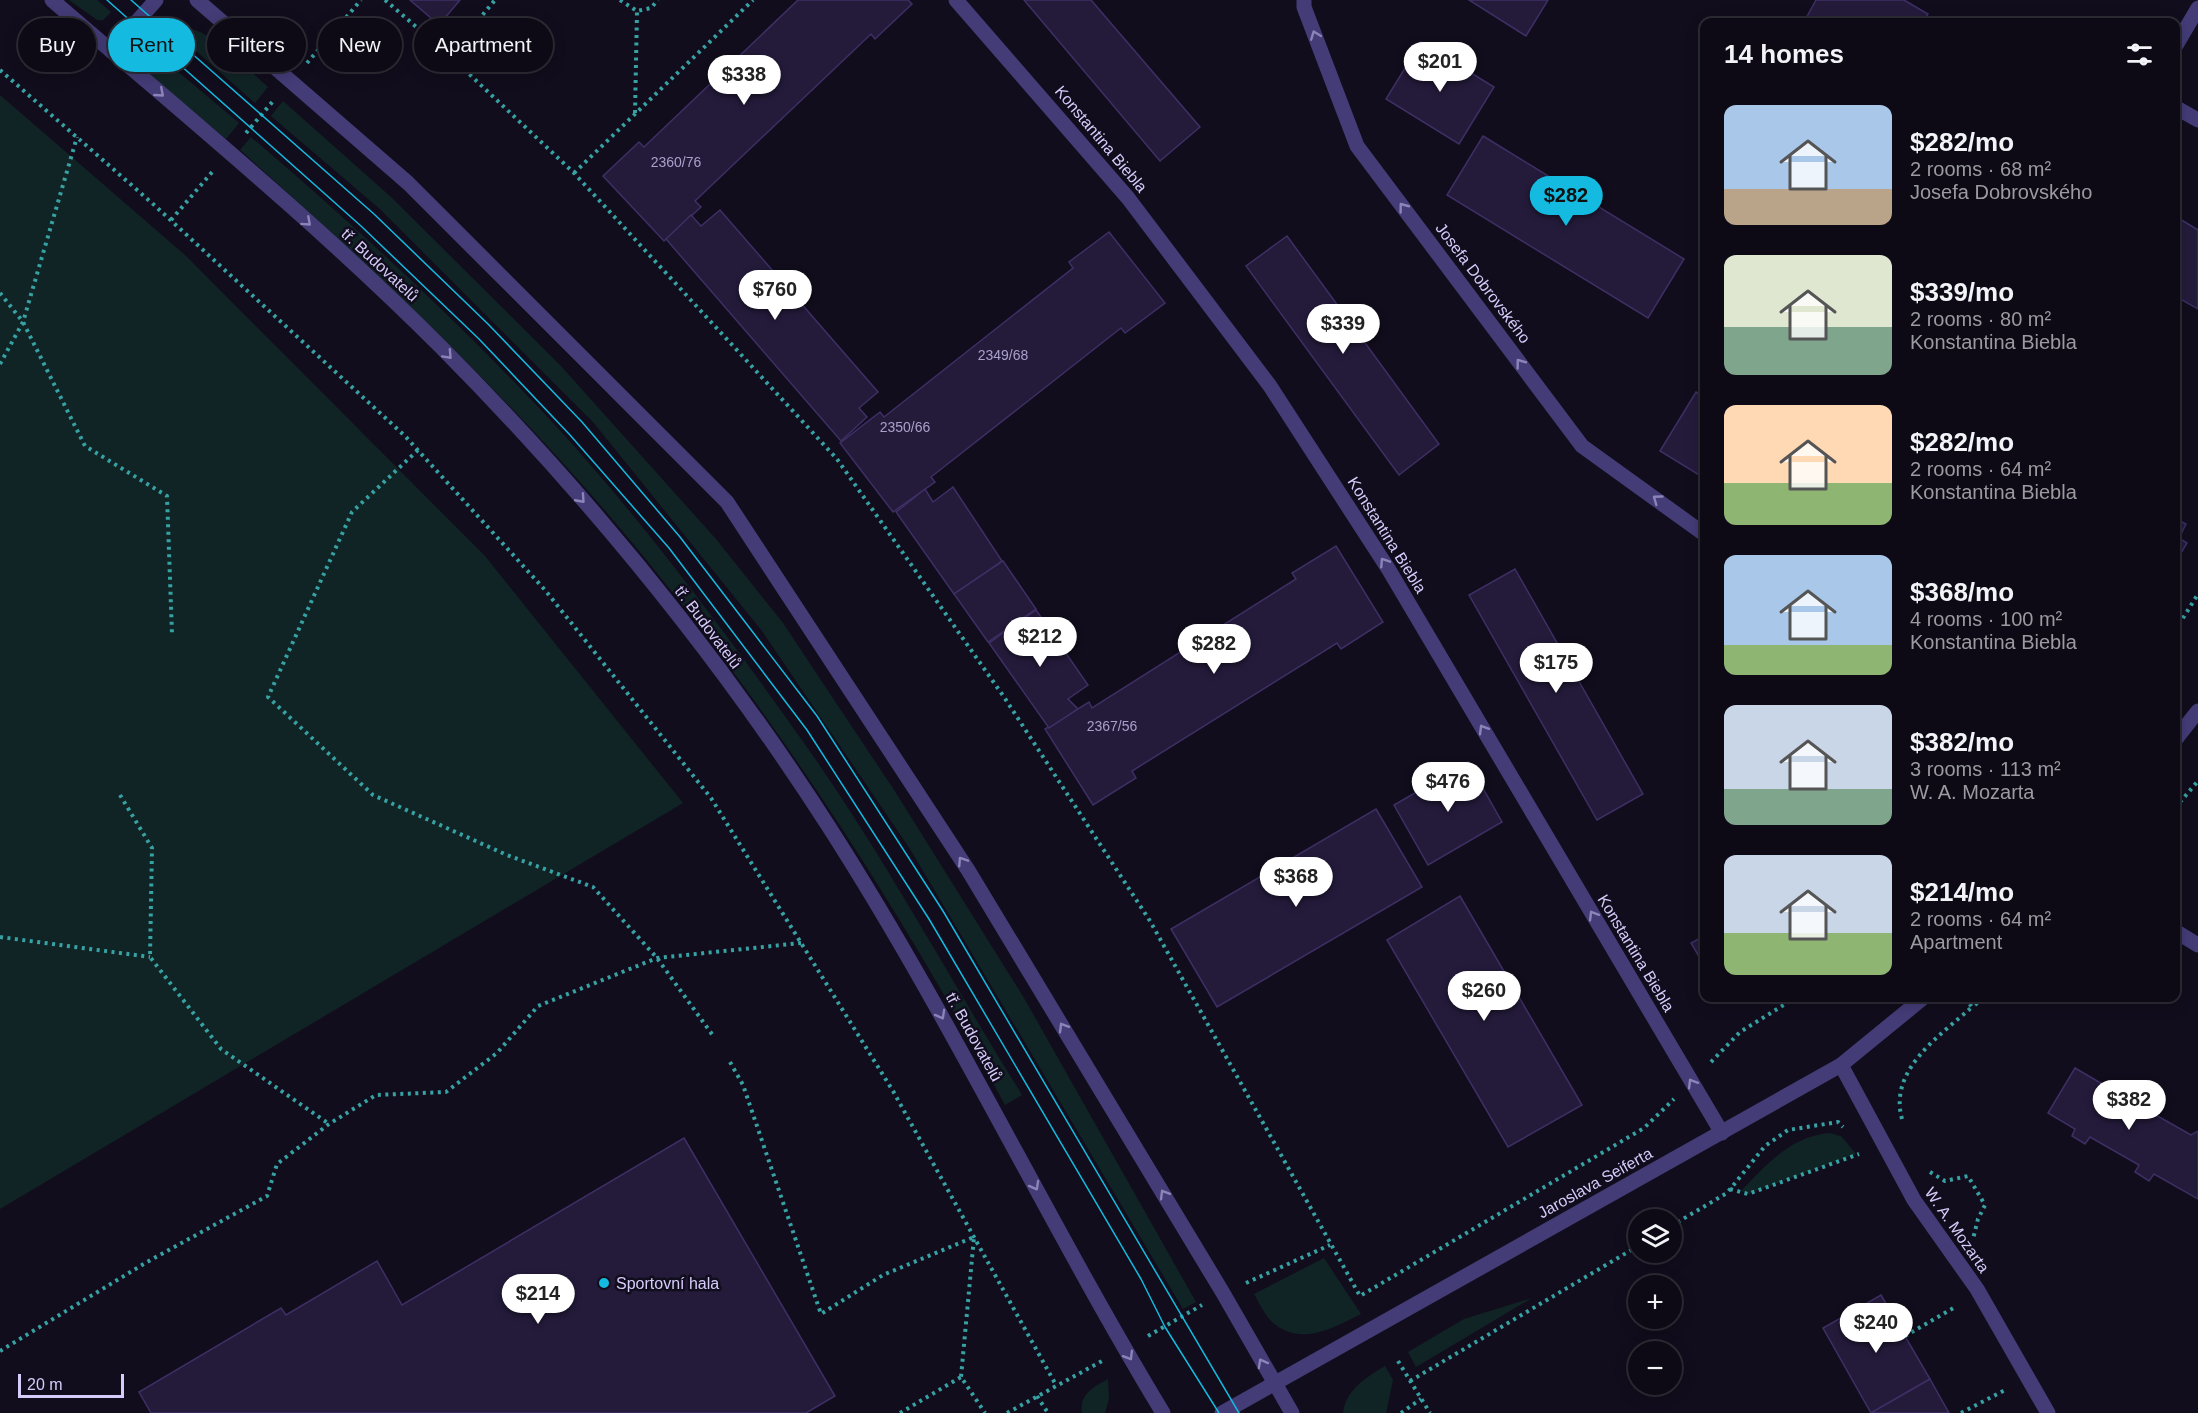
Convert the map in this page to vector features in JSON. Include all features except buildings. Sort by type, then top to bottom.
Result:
[{"type":"street","name":"tř. Budovatelů","points":[[52,0],[108,48]]},
{"type":"street","points":[[140,18],[156,0]]},
{"type":"street","points":[[197,0],[408,183],[727,502],[968,870],[1223,1293],[1292,1413]]},
{"type":"street","name":"Konstantina Biebla","points":[[956,0],[1128,198],[1270,386],[1389,570],[1722,1133]]},
{"type":"street","name":"Josefa Dobrovského","points":[[1304,0],[1304,7],[1357,146],[1582,446],[1700,531]]},
{"type":"street","points":[[2180,38],[2198,8]]},
{"type":"street","name":"tř. Budovatelů","points":[[136,72],[359,268],[441,348],[597,517],[680,617],[828,824],[913,963],[1125,1349],[1163,1413]]},
{"type":"street","points":[[2180,109],[2198,120]]},
{"type":"street","points":[[2180,734],[2198,711]]},
{"type":"street","points":[[2180,934],[2198,945]]},
{"type":"street","name":"Jaroslava Seiferta","points":[[1222,1413],[1841,1065],[1918,1002]]},
{"type":"street","name":"W. A. Mozarta","points":[[1841,1065],[1914,1200],[1977,1289],[2048,1413]]},
{"type":"path","points":[[171,220],[361,0]]},
{"type":"path","points":[[385,0],[414,25]]},
{"type":"path","points":[[480,18],[495,0]]},
{"type":"path","points":[[620,0],[637,11],[651,8],[658,0]]},
{"type":"path","points":[[574,173],[753,0]]},
{"type":"path","points":[[635,113],[637,11]]},
{"type":"path","points":[[0,70],[171,220],[418,450],[544,590],[711,798],[893,1091],[1056,1385]]},
{"type":"path","points":[[467,72],[574,173],[837,459],[1004,697],[1150,921],[1360,1296],[1644,1128]]},
{"type":"path","points":[[0,364],[23,322],[77,137]]},
{"type":"path","points":[[0,293],[23,322],[85,446],[167,496],[172,634]]},
{"type":"path","points":[[418,450],[352,512],[268,697],[373,795],[507,855],[593,887],[657,957],[714,1037]]},
{"type":"path","points":[[2180,623],[2198,594]]},
{"type":"path","points":[[2180,802],[2198,782]]},
{"type":"path","points":[[120,795],[152,848],[150,957],[221,1048],[329,1124]]},
{"type":"path","points":[[0,937],[150,957]]},
{"type":"path","points":[[0,1351],[147,1262],[267,1196],[277,1164],[329,1124],[376,1095],[446,1092],[497,1053],[538,1006],[657,957],[801,944]]},
{"type":"path","points":[[1716,1057],[1740,1032],[1789,1002]]},
{"type":"path","points":[[1968,1002],[1972,1007]]},
{"type":"path","points":[[1903,1123],[1901,1088],[1916,1057],[1979,1002]]},
{"type":"path","points":[[730,1062],[743,1085],[820,1314],[883,1275],[974,1237]]},
{"type":"path","points":[[1682,1219],[1730,1189],[1765,1146],[1788,1130],[1838,1122],[1850,1134]]},
{"type":"path","points":[[1730,1189],[1749,1194],[1864,1153],[1860,1146]]},
{"type":"path","points":[[1922,1164],[1936,1178],[1946,1181],[1968,1176],[1985,1205],[1978,1219],[1971,1247],[1954,1256]]},
{"type":"path","points":[[974,1237],[962,1377],[985,1413]]},
{"type":"path","points":[[1007,1413],[1223,1293],[1330,1245]]},
{"type":"path","points":[[1410,1381],[1628,1252]]},
{"type":"path","points":[[1905,1336],[1955,1307]]},
{"type":"path","points":[[1398,1360],[1430,1413]]},
{"type":"path","points":[[900,1413],[962,1377]]},
{"type":"path","points":[[1961,1413],[2005,1390]]},
{"type":"path","points":[[1037,1396],[1048,1413]]},
{"type":"path","points":[[1401,1413],[1421,1398]]},
{"type":"green space","points":[[69,0],[97,0],[111,12],[103,20],[94,18]]},
{"type":"green space","points":[[195,31],[207,36],[207,61],[195,50]]},
{"type":"green space","points":[[150,72],[178,72],[239,123],[226,139],[153,78]]},
{"type":"green space","points":[[220,72],[251,72],[268,87],[255,103]]},
{"type":"green space","points":[[0,95],[185,255],[485,556],[683,803],[0,1209]]},
{"type":"green space","points":[[283,101],[391,197],[560,365],[716,539],[783,623],[896,793],[1024,998],[1196,1302],[1183,1309],[910,849],[762,631],[593,422],[381,210],[271,116]]},
{"type":"green space","points":[[251,137],[333,208],[491,358],[566,437],[687,583],[799,736],[858,823],[1022,1095],[1005,1105],[921,956],[830,810],[731,669],[679,601],[625,534],[487,383],[341,241],[240,150]]},
{"type":"green space","points":[[1829,1133],[1841,1136],[1856,1154],[1748,1194],[1741,1191],[1780,1153],[1802,1140]]},
{"type":"green space","points":[[1324,1258],[1361,1314],[1317,1333],[1306,1334],[1294,1333],[1272,1322],[1254,1294]]},
{"type":"green space","points":[[1532,1298],[1416,1367],[1408,1352],[1464,1319]]},
{"type":"green space","points":[[1385,1366],[1393,1380],[1386,1413],[1343,1413],[1353,1390]]},
{"type":"green space","points":[[1108,1379],[1109,1399],[1105,1413],[1082,1413],[1085,1396]]},
{"type":"tram line","points":[[107,0],[361,226],[479,339],[570,435],[669,548],[807,730],[929,919],[1141,1279],[1165,1327],[1219,1413]]},
{"type":"tram line","points":[[131,0],[374,214],[488,324],[582,422],[680,537],[817,716],[943,911],[1239,1413]]},
{"type":"place","name":"Sportovní hala","points":[[604,1283]]}]
